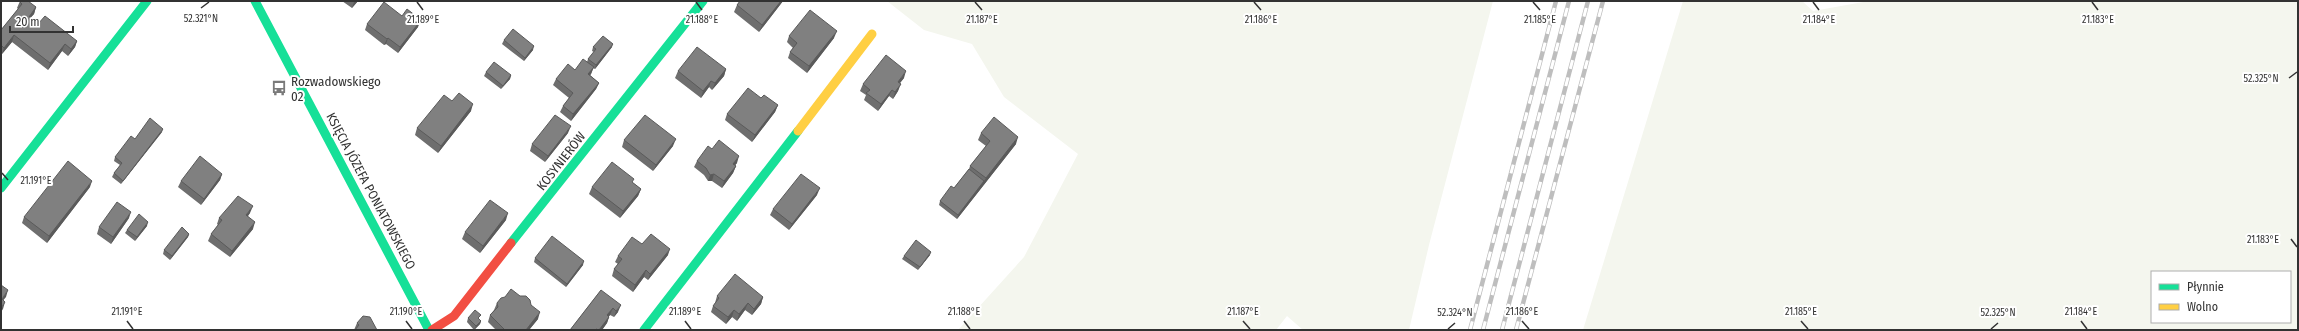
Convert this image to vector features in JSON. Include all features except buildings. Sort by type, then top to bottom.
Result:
[{"type":"street","points":[[1,188],[147,1]]},
{"type":"street","name":"KSIĘCIA JÓZEFA PONIATOWSKIEGO","points":[[255,1],[431,330]]},
{"type":"street","name":"KOSYNIERÓW","points":[[431,330],[454,316],[704,1]]},
{"type":"street","points":[[644,330],[872,34]]},
{"type":"shaded area","points":[[887,1],[1493,1],[1429,245],[1409,330],[1303,330],[1287,316],[1276,330],[958,330],[1024,257],[1078,154],[1004,97],[972,44],[924,30]]},
{"type":"shaded area","points":[[1683,1],[1802,1],[1813,11],[1869,1],[2298,1],[2298,330],[1583,330]]},
{"type":"railway","points":[[1470,330],[1556,1]]},
{"type":"railway","points":[[1483,330],[1569,1]]},
{"type":"railway","points":[[1502,330],[1588,1]]},
{"type":"railway","points":[[1516,330],[1603,1]]},
{"type":"traffic: fast","points":[[1,188],[147,1]]},
{"type":"traffic: fast","points":[[255,1],[429,330]]},
{"type":"traffic: fast","points":[[511,243],[703,1]]},
{"type":"traffic: fast","points":[[644,330],[798,131]]},
{"type":"traffic: slow","points":[[798,131],[872,34]]},
{"type":"traffic: jam","points":[[432,330],[454,316],[511,243]]},
{"type":"place","name":"Rozwadowskiego 02","points":[[279,88]]}]
